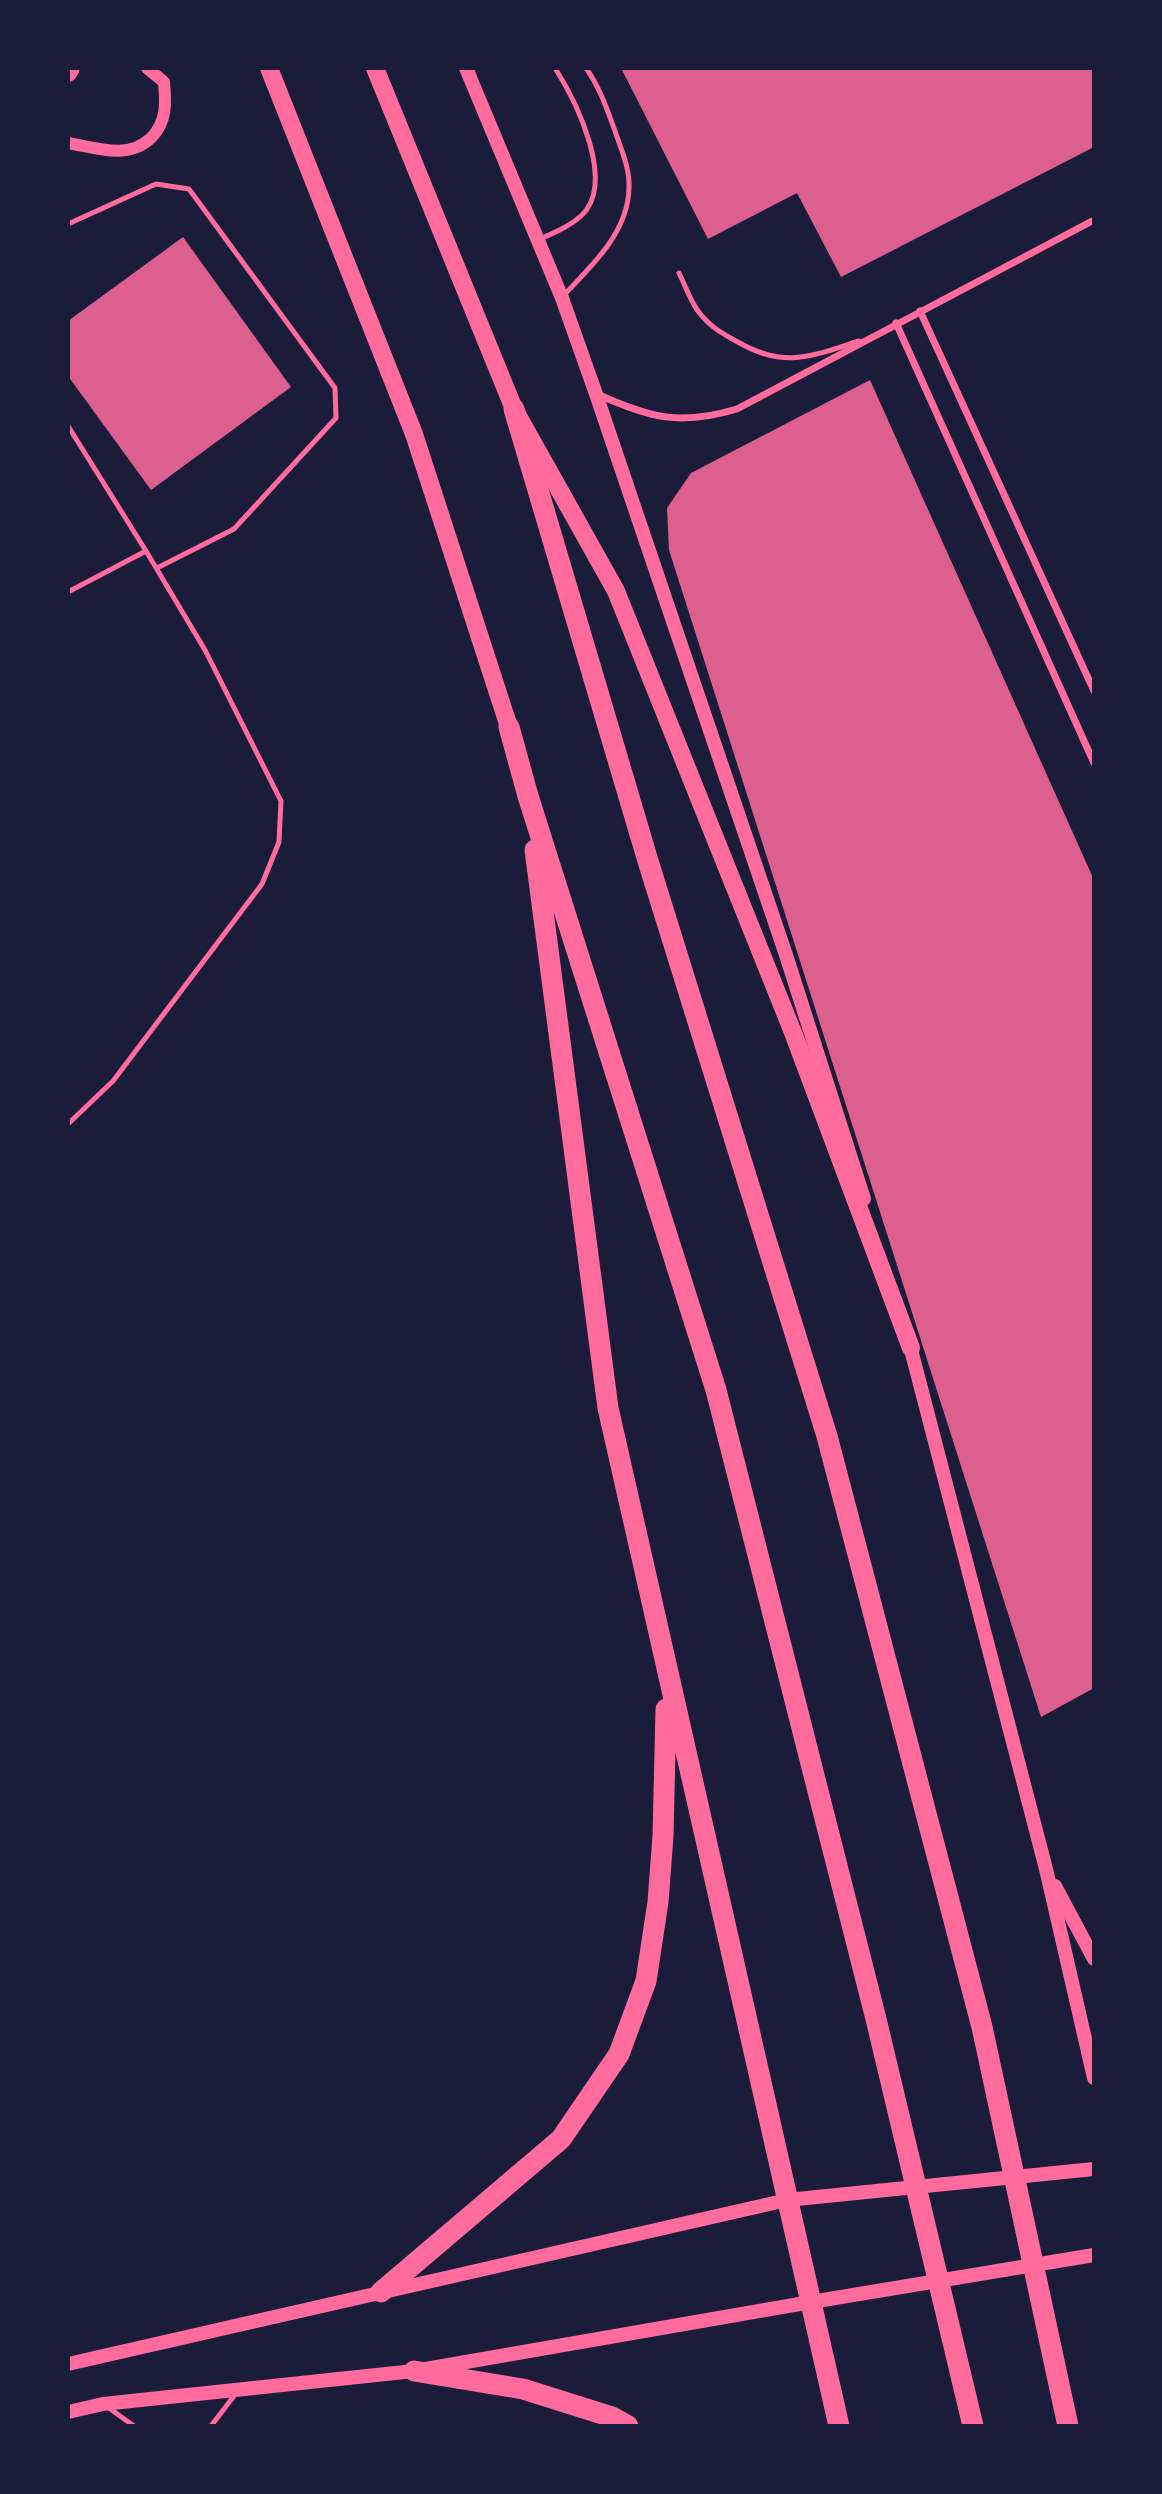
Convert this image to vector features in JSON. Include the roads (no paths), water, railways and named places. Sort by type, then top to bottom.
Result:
[{"type":"highway","points":[[514,410],[648,861],[827,1436],[982,2027],[1068,2426]]},
{"type":"highway","points":[[509,727],[528,796],[716,1390],[876,2019],[972,2426]]},
{"type":"highway","points":[[528,796],[607,1408],[839,2426]]},
{"type":"highway","points":[[381,2292],[561,2138],[619,2054],[646,1981],[658,1902],[663,1836],[667,1679]]},
{"type":"highway","points":[[414,2371],[523,2389],[612,2417],[628,2426]]},
{"type":"main road","points":[[68,74],[71,68]]},
{"type":"main road","points":[[269,68],[414,434],[509,727]]},
{"type":"main road","points":[[375,68],[514,410],[616,591],[794,1035],[911,1348]]},
{"type":"main road","points":[[466,68],[562,298],[596,394],[786,955],[911,1348],[1046,1869],[1094,2078]]},
{"type":"main road","points":[[1046,1869],[1094,1959]]},
{"type":"main road","points":[[68,2364],[787,2200],[1094,2169]]},
{"type":"main road","points":[[68,2412],[103,2404],[414,2371],[811,2301],[1094,2255]]},
{"type":"street","points":[[68,74],[82,68]]},
{"type":"street","points":[[68,143],[120,152],[141,148],[160,129],[167,106],[164,82],[147,68]]},
{"type":"street","points":[[596,394],[652,416],[681,419],[709,417],[737,409],[1094,220]]},
{"type":"street","points":[[920,311],[1094,691]]},
{"type":"street","points":[[896,323],[1094,763]]},
{"type":"lane","points":[[538,240],[566,227],[583,215],[594,197],[595,170],[588,135],[555,68]]},
{"type":"lane","points":[[562,298],[610,243],[626,207],[629,187],[626,165],[599,87],[586,68]]},
{"type":"lane","points":[[68,224],[156,184],[189,189],[335,388],[336,418],[234,528],[157,568]]},
{"type":"lane","points":[[678,273],[698,311],[714,329],[751,350],[775,358],[803,358],[867,339]]},
{"type":"lane","points":[[68,426],[157,568],[221,678],[281,801],[279,842],[262,884],[113,1081],[68,1124]]},
{"type":"lane","points":[[68,592],[146,551]]},
{"type":"lane","points":[[211,2426],[240,2390]]},
{"type":"lane","points":[[103,2404],[134,2426]]}]
